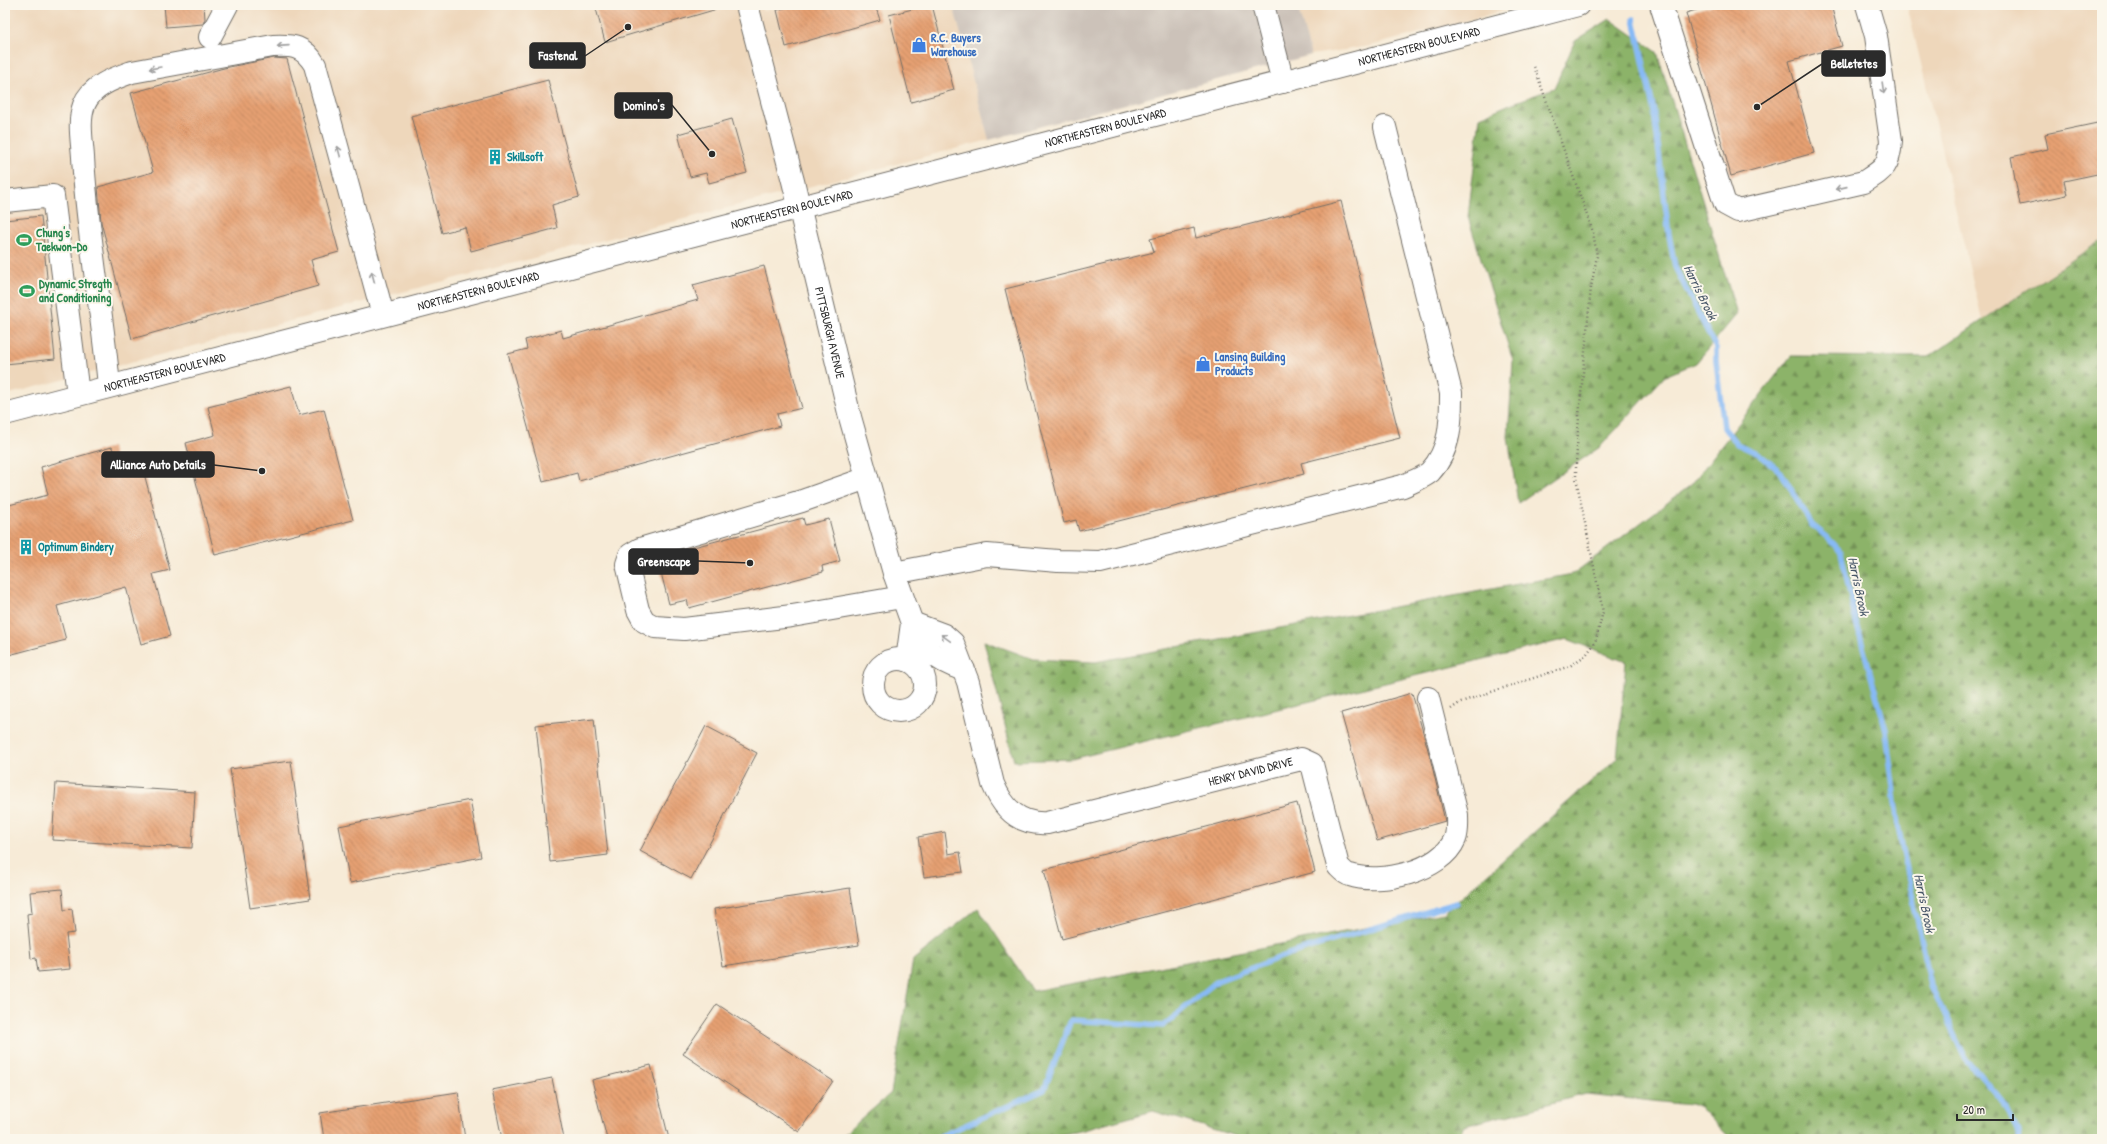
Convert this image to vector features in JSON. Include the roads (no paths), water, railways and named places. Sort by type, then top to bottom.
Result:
[{"type":"street","points":[[210,37],[227,5]]},
{"type":"street","name":"PITTSBURGH AVENUE","points":[[747,5],[867,478],[894,573],[912,623],[907,660]]},
{"type":"street","points":[[1263,5],[1283,82]]},
{"type":"street","name":"NORTHEASTERN BOULEVARD","points":[[5,414],[1578,5]]},
{"type":"street","points":[[1661,5],[1726,204],[1738,211],[1864,182],[1882,170],[1890,158],[1891,141],[1876,36],[1867,5]]},
{"type":"street","points":[[109,386],[84,183],[82,122],[84,105],[94,90],[114,78],[132,72],[273,46],[290,45],[302,50],[310,57],[315,65],[383,315]]},
{"type":"street","points":[[894,573],[987,555],[1058,561],[1100,562],[1402,486],[1429,472],[1442,456],[1451,430],[1451,393],[1385,127]]},
{"type":"street","points":[[5,201],[53,196],[78,394]]},
{"type":"street","points":[[867,478],[802,501],[640,549],[630,555],[627,564],[638,610],[644,621],[655,627],[684,629],[792,616],[902,597]]},
{"type":"street","name":"HENRY DAVID DRIVE","points":[[912,623],[944,635],[953,643],[964,670],[993,784],[998,797],[1009,810],[1020,818],[1035,824],[1047,823],[1301,759],[1312,764],[1338,866],[1348,875],[1360,878],[1384,879],[1409,874],[1434,861],[1443,854],[1454,841],[1458,829],[1457,815],[1428,698]]},
{"type":"waterway","name":"Harris Brook","points":[[1634,19],[1654,112],[1669,235],[1675,267],[1716,348],[1716,361],[1724,428],[1737,444],[1759,454],[1781,472],[1812,525],[1827,537],[1841,552],[1855,618],[1886,730],[1898,826],[1931,986],[1964,1056],[2008,1109],[2019,1132],[2018,1139]]},
{"type":"waterway","points":[[934,1139],[1044,1090],[1071,1020],[1163,1026],[1217,981],[1289,954],[1456,903]]},
{"type":"place","name":"Fastenal","points":[[628,27]]},
{"type":"place","name":"R.C. Buyers Warehouse","points":[[919,45]]},
{"type":"place","name":"Belletetes","points":[[1757,107]]},
{"type":"place","name":"Domino's","points":[[712,154]]},
{"type":"place","name":"Skillsoft","points":[[495,157]]},
{"type":"place","name":"Chung's Taekwon-Do","points":[[24,240]]},
{"type":"place","name":"Dynamic Stregth and Conditioning","points":[[27,291]]},
{"type":"place","name":"Lansing Building Products","points":[[1203,364]]},
{"type":"place","name":"Alliance Auto Details","points":[[262,471]]},
{"type":"place","name":"Optimum Bindery","points":[[26,547]]},
{"type":"place","name":"Greenscape","points":[[750,563]]}]
